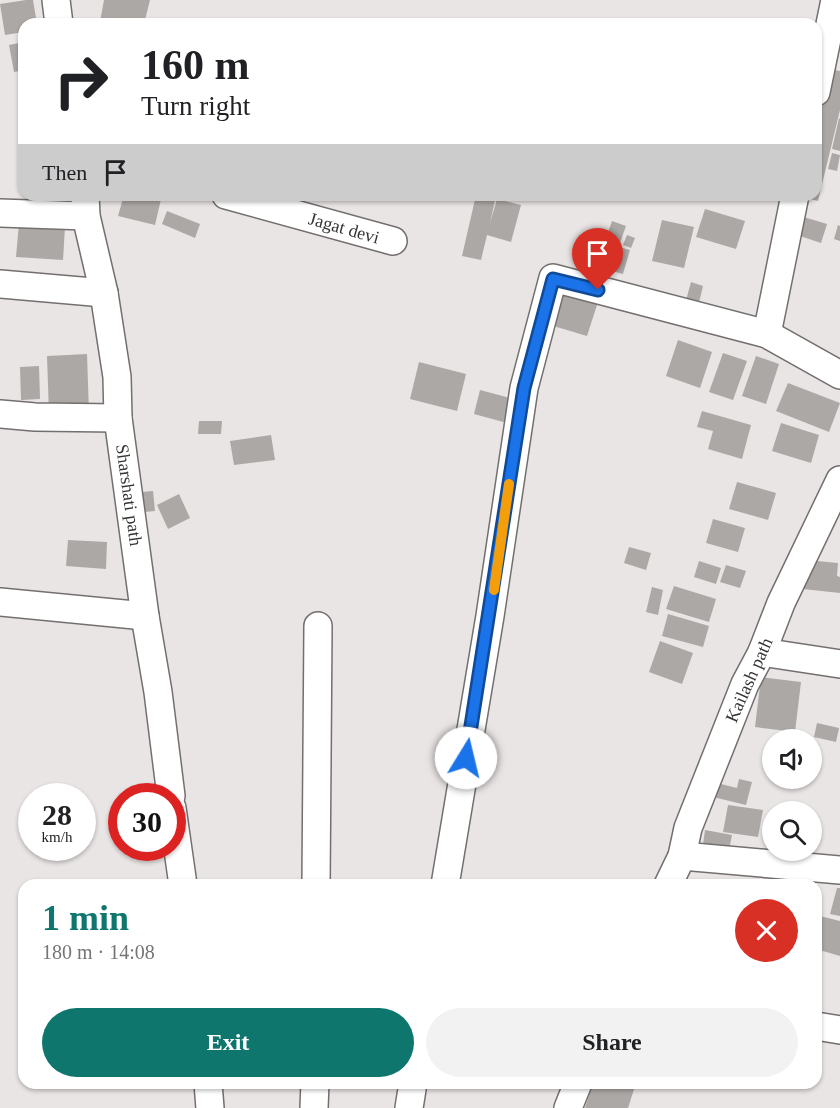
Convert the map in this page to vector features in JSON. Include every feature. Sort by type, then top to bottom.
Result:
[{"type":"street","points":[[56,0],[58,18]]},
{"type":"street","points":[[822,63],[835,0]]},
{"type":"street","name":"Jagat devi","points":[[247,201],[393,242]]},
{"type":"street","points":[[766,334],[794,201]]},
{"type":"street","points":[[0,213],[85,205]]},
{"type":"street","name":"Sharshati path","points":[[85,205],[104,293],[117,377],[118,418],[144,616],[158,692],[169,783]]},
{"type":"street","points":[[446,879],[490,616],[524,388],[553,279],[766,334],[840,375]]},
{"type":"street","points":[[0,284],[104,293]]},
{"type":"street","points":[[0,414],[35,417],[118,418]]},
{"type":"street","name":"Kailash path","points":[[671,879],[682,856],[688,828],[745,684],[840,480]]},
{"type":"street","points":[[0,602],[144,616]]},
{"type":"street","points":[[316,879],[318,626]]},
{"type":"street","points":[[762,651],[840,664]]},
{"type":"street","points":[[682,856],[840,870]]},
{"type":"street","points":[[180,861],[182,879]]},
{"type":"street","points":[[822,1027],[840,1030]]},
{"type":"street","points":[[208,1089],[210,1108]]},
{"type":"street","points":[[314,1108],[315,1089]]},
{"type":"street","points":[[409,1108],[412,1089]]},
{"type":"street","points":[[568,1108],[576,1089]]},
{"type":"building","points":[[33,0],[36,18],[18,18],[18,33],[5,35],[0,4]]},
{"type":"building","points":[[104,0],[150,0],[146,18],[101,18]]},
{"type":"building","points":[[18,43],[18,71],[14,72],[9,45]]},
{"type":"building","points":[[830,69],[840,71],[840,110],[822,184],[822,102]]},
{"type":"building","points":[[840,119],[840,151],[832,149]]},
{"type":"building","points":[[832,153],[840,155],[837,171],[828,169]]},
{"type":"building","points":[[122,201],[161,201],[155,225],[118,216]]},
{"type":"building","points":[[475,201],[495,201],[490,223],[496,201],[521,205],[511,242],[487,235],[481,260],[462,256]]},
{"type":"building","points":[[705,209],[745,221],[736,249],[696,237]]},
{"type":"building","points":[[167,211],[200,224],[195,238],[162,224]]},
{"type":"building","points":[[797,215],[827,224],[821,243],[791,233]]},
{"type":"building","points":[[662,220],[694,227],[684,268],[652,261]]},
{"type":"building","points":[[612,221],[626,226],[620,243],[606,238]]},
{"type":"building","points":[[19,223],[65,227],[63,260],[16,257]]},
{"type":"building","points":[[838,225],[840,226],[840,241],[834,239]]},
{"type":"building","points":[[627,235],[635,238],[631,248],[623,245]]},
{"type":"building","points":[[579,236],[630,250],[623,274],[573,260]]},
{"type":"building","points":[[691,282],[703,286],[698,307],[685,304]]},
{"type":"building","points":[[560,291],[598,302],[587,336],[550,325]]},
{"type":"building","points":[[678,340],[712,352],[700,388],[666,376]]},
{"type":"building","points":[[723,353],[747,361],[733,400],[709,392]]},
{"type":"building","points":[[87,354],[89,413],[49,414],[47,356]]},
{"type":"building","points":[[756,356],[779,364],[766,404],[742,396]]},
{"type":"building","points":[[419,362],[466,374],[457,411],[410,399]]},
{"type":"building","points":[[39,366],[40,399],[21,400],[20,367]]},
{"type":"building","points":[[788,383],[840,403],[829,432],[776,411]]},
{"type":"building","points":[[480,390],[514,399],[507,423],[474,414]]},
{"type":"building","points":[[702,411],[751,425],[742,459],[708,449],[713,431],[697,427]]},
{"type":"building","points":[[199,421],[222,421],[221,434],[198,434]]},
{"type":"building","points":[[781,423],[819,435],[811,463],[772,451]]},
{"type":"building","points":[[271,435],[275,460],[234,465],[230,441]]},
{"type":"building","points":[[737,482],[776,493],[768,520],[729,509]]},
{"type":"building","points":[[153,491],[155,511],[144,512],[142,492]]},
{"type":"building","points":[[179,494],[190,518],[168,529],[157,505]]},
{"type":"building","points":[[713,519],[745,528],[738,552],[706,543]]},
{"type":"building","points":[[68,540],[107,542],[106,569],[66,566]]},
{"type":"building","points":[[629,547],[651,553],[646,570],[624,563]]},
{"type":"building","points":[[806,560],[838,563],[837,576],[840,577],[840,593],[803,589]]},
{"type":"building","points":[[699,561],[721,568],[716,584],[694,577]]},
{"type":"building","points":[[726,565],[746,571],[740,588],[720,582]]},
{"type":"building","points":[[674,586],[716,599],[709,622],[666,609]]},
{"type":"building","points":[[652,587],[663,590],[658,615],[646,612]]},
{"type":"building","points":[[668,614],[709,626],[703,647],[662,636]]},
{"type":"building","points":[[660,641],[693,653],[682,684],[649,672]]},
{"type":"building","points":[[761,677],[801,682],[795,729],[755,727]]},
{"type":"building","points":[[817,723],[839,728],[836,742],[822,739],[822,729],[816,729]]},
{"type":"building","points":[[739,779],[752,782],[746,805],[713,797],[717,783],[737,788]]},
{"type":"building","points":[[728,805],[762,810],[758,837],[723,832]]},
{"type":"building","points":[[705,830],[732,835],[729,850],[703,845]]},
{"type":"building","points":[[837,888],[840,888],[840,916],[830,914]]},
{"type":"building","points":[[822,916],[840,921],[840,956],[822,951]]},
{"type":"building","points":[[591,1089],[634,1089],[628,1108],[585,1108]]},
{"type":"slow traffic","points":[[494,590],[509,484]]},
{"type":"route","points":[[466,758],[524,388],[553,279],[598,290]]}]
